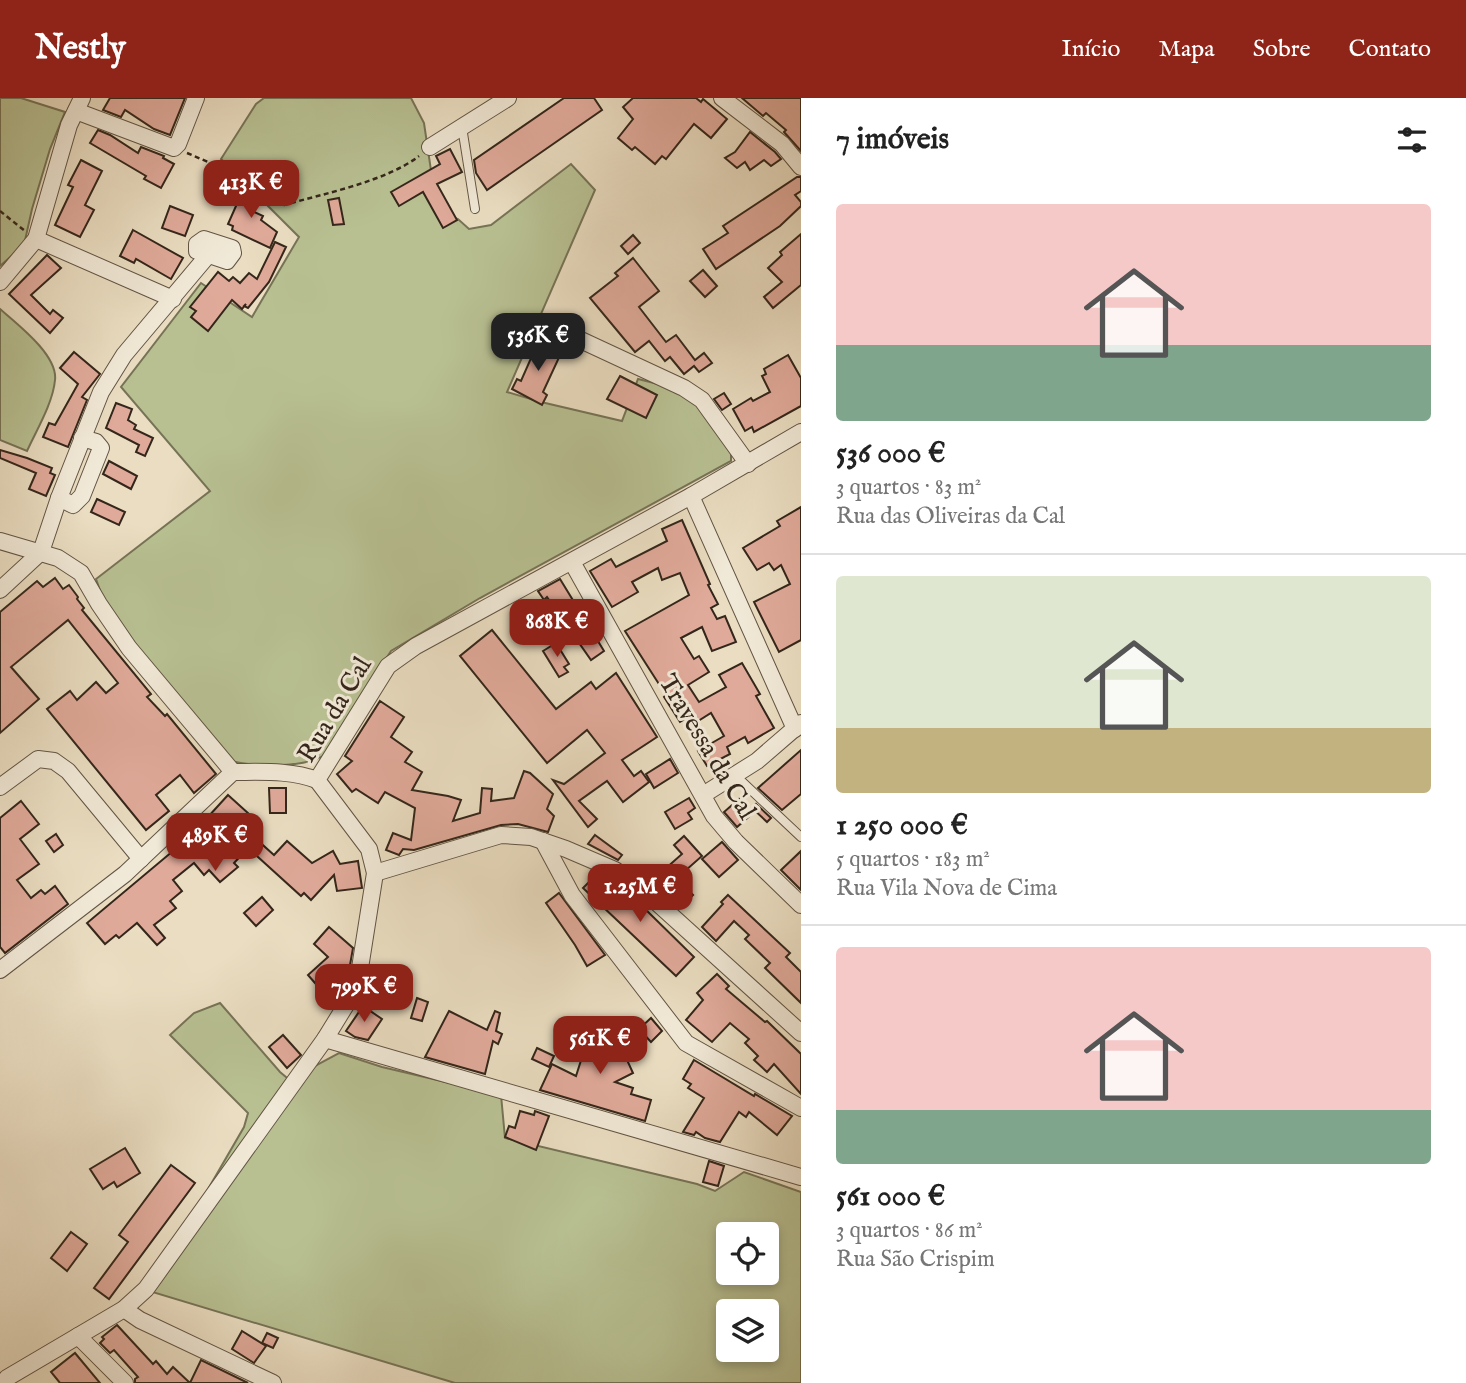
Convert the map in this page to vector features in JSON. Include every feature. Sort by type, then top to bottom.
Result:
[{"type":"street","points":[[0,282],[36,239],[69,125],[79,105],[174,148],[196,98]]},
{"type":"street","points":[[430,147],[508,98]]},
{"type":"street","points":[[722,98],[782,144],[801,167]]},
{"type":"street","points":[[36,239],[173,299]]},
{"type":"street","points":[[0,590],[41,552],[59,498],[74,505],[82,496],[101,449],[96,442],[82,438],[101,392],[124,355],[209,254]]},
{"type":"street","points":[[542,322],[684,388],[702,400],[748,464]]},
{"type":"street","name":"Rua da Cal","points":[[3,1383],[7,1378],[124,1309],[146,1289],[325,1039],[357,987],[375,873],[369,849],[317,780],[388,666],[416,646],[691,496],[801,432]]},
{"type":"street","points":[[691,496],[798,726],[757,761],[703,795]]},
{"type":"street","points":[[0,541],[58,558],[81,573],[129,648],[233,772]]},
{"type":"street","name":"Travessa da Cal","points":[[572,562],[714,816],[736,842],[801,905]]},
{"type":"street","points":[[0,787],[38,759],[54,761],[68,771],[141,859]]},
{"type":"street","points":[[0,970],[80,910],[141,859],[233,772],[286,773],[317,780]]},
{"type":"street","points":[[375,873],[501,835],[531,837],[543,841],[615,870],[653,899],[801,1033]]},
{"type":"street","points":[[543,841],[572,895],[687,1043],[801,1108]]},
{"type":"street","points":[[325,1039],[801,1177]]},
{"type":"street","points":[[124,1309],[140,1320],[273,1383]]},
{"type":"street","points":[[78,1336],[125,1383]]},
{"type":"lane","points":[[462,127],[475,209]]},
{"type":"lane","points":[[735,775],[801,837]]},
{"type":"path","points":[[174,148],[267,187],[284,205],[368,180],[413,161],[430,147]]},
{"type":"path","points":[[0,211],[36,239]]},
{"type":"green space","points":[[0,98],[21,98],[65,112],[50,149],[24,245],[0,266]]},
{"type":"green space","points":[[264,98],[411,98],[424,123],[437,211],[458,219],[469,229],[491,225],[571,164],[595,190],[507,392],[622,421],[638,379],[686,391],[731,451],[731,461],[480,598],[391,651],[323,756],[303,763],[276,765],[228,760],[108,613],[96,579],[210,491],[121,387],[201,283],[252,317],[299,237],[221,159],[256,104]]},
{"type":"green space","points":[[0,309],[35,341],[50,360],[54,370],[51,398],[27,451],[0,440]]},
{"type":"green space","points":[[220,1003],[280,1072],[292,1082],[339,1053],[382,1067],[501,1095],[505,1138],[697,1184],[715,1191],[744,1172],[801,1192],[801,1383],[455,1383],[149,1291],[244,1127],[248,1113],[170,1035],[194,1013]]},
{"type":"building","points":[[110,98],[185,98],[170,135],[154,129],[125,110],[121,117],[103,110]]},
{"type":"building","points":[[564,98],[594,98],[602,110],[487,190],[476,173],[474,160]]},
{"type":"building","points":[[633,98],[696,98],[701,102],[703,99],[727,119],[711,138],[694,124],[666,159],[662,156],[655,164],[635,147],[632,150],[618,138],[633,119],[623,107]]},
{"type":"building","points":[[742,98],[801,98],[801,151],[784,132],[786,130],[766,113],[763,116]]},
{"type":"building","points":[[98,130],[138,153],[141,147],[164,156],[163,158],[174,164],[161,188],[144,179],[146,176],[90,143]]},
{"type":"building","points":[[750,132],[781,159],[771,166],[764,160],[750,170],[745,162],[737,168],[725,158],[735,152]]},
{"type":"building","points":[[450,149],[462,172],[437,184],[457,220],[443,228],[423,192],[399,206],[391,192],[440,164],[436,156]]},
{"type":"building","points":[[81,160],[102,171],[85,205],[94,210],[80,237],[55,225],[73,187],[68,185]]},
{"type":"building","points":[[797,177],[801,177],[801,191],[795,195],[801,206],[780,226],[716,269],[703,249],[728,233],[723,226]]},
{"type":"building","points":[[244,188],[259,192],[252,211],[263,216],[261,220],[277,232],[270,248],[232,230],[233,226],[228,224]]},
{"type":"building","points":[[339,198],[344,224],[333,225],[328,200]]},
{"type":"building","points":[[170,206],[193,215],[185,236],[162,228]]},
{"type":"building","points":[[133,230],[183,258],[171,279],[136,259],[134,263],[120,256]]},
{"type":"building","points":[[801,234],[801,285],[773,308],[764,297],[782,282],[768,268],[782,255],[780,252]]},
{"type":"building","points":[[633,235],[640,243],[628,254],[621,246]]},
{"type":"building","points":[[275,242],[286,247],[269,282],[248,308],[244,306],[242,309],[232,300],[208,331],[191,317],[196,311],[190,307],[218,272],[229,281],[233,277],[240,283],[249,273],[257,279]]},
{"type":"building","points":[[47,255],[61,268],[31,295],[50,314],[53,310],[63,318],[50,333],[9,294]]},
{"type":"building","points":[[633,258],[659,291],[639,307],[666,342],[676,335],[695,360],[704,353],[712,363],[699,372],[694,366],[684,374],[670,357],[665,361],[649,341],[635,352],[590,298],[618,276],[615,273]]},
{"type":"building","points":[[703,270],[717,286],[705,297],[690,281]]},
{"type":"building","points":[[539,340],[562,351],[543,392],[547,395],[542,405],[512,389],[517,379],[521,381]]},
{"type":"building","points":[[74,352],[100,374],[82,397],[87,400],[68,447],[43,437],[49,423],[55,425],[78,384],[60,368]]},
{"type":"building","points":[[788,355],[801,378],[801,406],[754,432],[752,427],[745,431],[733,409],[751,398],[753,401],[770,392],[762,376],[766,374],[764,369]]},
{"type":"building","points":[[620,376],[657,395],[646,418],[607,399]]},
{"type":"building","points":[[724,393],[731,404],[722,410],[714,399]]},
{"type":"building","points":[[116,403],[132,409],[128,420],[136,425],[134,429],[153,438],[145,456],[136,452],[139,445],[106,428]]},
{"type":"building","points":[[0,450],[52,468],[50,473],[55,475],[46,496],[29,489],[36,473],[0,458]]},
{"type":"building","points":[[109,461],[137,476],[131,489],[103,474]]},
{"type":"building","points":[[97,499],[125,512],[119,525],[91,512]]},
{"type":"building","points":[[801,507],[801,640],[779,652],[754,602],[790,584],[781,565],[774,570],[769,563],[757,570],[743,548],[780,526],[777,521]]},
{"type":"building","points":[[682,520],[718,604],[711,608],[717,619],[725,616],[736,642],[712,651],[702,627],[681,638],[694,659],[699,656],[709,672],[688,685],[699,702],[726,687],[719,675],[742,663],[760,694],[756,696],[774,728],[748,743],[745,737],[727,747],[730,754],[707,766],[698,751],[724,736],[711,713],[695,723],[690,716],[680,722],[625,631],[689,595],[680,573],[662,580],[658,568],[632,582],[638,592],[612,607],[590,571],[611,559],[616,567],[667,541],[662,529]]},
{"type":"building","points":[[55,578],[63,589],[69,585],[84,608],[82,610],[151,694],[147,697],[165,716],[167,714],[216,774],[194,793],[180,775],[156,795],[169,811],[146,830],[47,709],[70,691],[77,700],[96,682],[106,693],[118,683],[68,620],[11,667],[39,699],[0,733],[0,612],[37,581],[43,587]]},
{"type":"building","points":[[560,579],[604,651],[591,660],[547,597],[544,600],[538,591]]},
{"type":"building","points":[[492,630],[556,709],[591,682],[596,689],[616,673],[657,737],[622,760],[634,776],[641,771],[649,782],[623,802],[607,781],[579,801],[597,819],[588,827],[553,780],[564,784],[605,753],[587,730],[547,763],[460,656]]},
{"type":"building","points":[[556,643],[569,664],[564,667],[568,672],[559,677],[543,651]]},
{"type":"building","points":[[380,701],[404,717],[391,737],[412,752],[405,762],[422,772],[412,790],[461,800],[453,821],[480,813],[482,788],[492,789],[491,801],[514,798],[524,771],[530,773],[553,794],[547,809],[554,816],[548,832],[518,824],[501,825],[414,850],[403,849],[399,855],[386,850],[393,833],[411,840],[415,808],[385,792],[378,803],[356,789],[352,792],[337,774],[352,761],[345,756]]},
{"type":"building","points":[[801,750],[801,794],[782,810],[758,788]]},
{"type":"building","points":[[670,759],[678,773],[654,788],[646,774]]},
{"type":"building","points":[[269,788],[286,788],[286,813],[270,813]]},
{"type":"building","points":[[228,795],[249,814],[237,814],[249,825],[245,829],[274,855],[287,841],[312,863],[333,851],[340,864],[358,861],[362,888],[337,891],[334,875],[311,900],[304,893],[301,896],[248,848],[234,863],[238,867],[220,882],[209,870],[204,875],[194,863],[173,880],[182,891],[170,901],[176,908],[154,925],[165,938],[157,945],[137,923],[119,938],[116,935],[105,944],[87,923],[173,851],[171,849],[195,827],[197,829]]},
{"type":"building","points":[[689,798],[695,808],[688,813],[692,819],[675,829],[665,812]]},
{"type":"building","points":[[739,799],[752,814],[737,827],[724,812]]},
{"type":"building","points":[[21,801],[39,824],[20,839],[39,864],[17,880],[31,898],[41,890],[45,894],[55,886],[68,904],[5,953],[0,947],[0,818]]},
{"type":"building","points":[[756,804],[771,818],[767,822],[752,808]]},
{"type":"building","points":[[56,834],[63,845],[54,852],[46,841]]},
{"type":"building","points":[[595,835],[622,855],[618,860],[588,844]]},
{"type":"building","points":[[684,836],[702,856],[677,878],[693,895],[681,907],[650,878],[660,867],[664,870],[682,854],[674,845]]},
{"type":"building","points":[[722,842],[738,860],[719,877],[702,859]]},
{"type":"building","points":[[801,851],[801,890],[781,870]]},
{"type":"building","points":[[597,874],[611,886],[614,883],[640,904],[694,957],[676,976],[583,888]]},
{"type":"building","points":[[559,893],[605,955],[587,966],[546,903]]},
{"type":"building","points":[[728,895],[790,953],[786,957],[801,972],[801,1003],[765,968],[770,963],[745,939],[749,935],[734,921],[716,941],[702,927]]},
{"type":"building","points":[[262,897],[273,910],[256,926],[244,913]]},
{"type":"building","points":[[329,927],[353,948],[350,965],[337,978],[344,986],[329,999],[308,975],[328,957],[314,944]]},
{"type":"building","points":[[717,974],[729,986],[726,989],[767,1021],[801,1054],[801,1094],[774,1064],[767,1072],[754,1060],[758,1056],[745,1043],[749,1039],[730,1023],[712,1042],[686,1020],[703,1000],[697,993]]},
{"type":"building","points":[[417,998],[428,1002],[422,1021],[411,1018]]},
{"type":"building","points":[[363,1006],[382,1019],[368,1040],[355,1037],[346,1031]]},
{"type":"building","points":[[449,1011],[487,1030],[495,1011],[500,1013],[496,1031],[502,1034],[498,1044],[493,1041],[485,1074],[425,1057]]},
{"type":"building","points":[[651,1018],[662,1031],[651,1042],[639,1029]]},
{"type":"building","points":[[597,1023],[600,1028],[610,1023],[620,1043],[625,1040],[633,1057],[627,1060],[633,1073],[615,1082],[633,1088],[631,1094],[651,1100],[645,1121],[540,1090],[552,1064],[576,1076],[584,1051],[580,1049],[591,1026]]},
{"type":"building","points":[[283,1035],[301,1055],[287,1068],[269,1047]]},
{"type":"building","points":[[537,1048],[554,1056],[549,1067],[532,1059]]},
{"type":"building","points":[[694,1060],[792,1116],[777,1135],[749,1112],[746,1117],[739,1112],[720,1142],[696,1132],[694,1135],[683,1132],[704,1098],[688,1088],[691,1084],[683,1079]]},
{"type":"building","points":[[520,1111],[534,1115],[535,1111],[549,1116],[536,1150],[505,1137],[509,1126],[515,1128]]},
{"type":"building","points":[[125,1148],[140,1173],[117,1187],[114,1182],[103,1189],[90,1169]]},
{"type":"building","points":[[709,1161],[724,1166],[718,1186],[703,1182]]},
{"type":"building","points":[[171,1165],[195,1183],[109,1299],[94,1288],[128,1242],[119,1235]]},
{"type":"building","points":[[71,1232],[87,1244],[67,1271],[51,1258]]},
{"type":"building","points":[[117,1325],[153,1364],[156,1361],[167,1374],[173,1367],[190,1383],[135,1383],[138,1377],[114,1350],[110,1353],[100,1343],[104,1339],[102,1337]]},
{"type":"building","points":[[242,1331],[266,1346],[254,1363],[232,1349]]},
{"type":"building","points":[[267,1333],[278,1338],[273,1348],[262,1343]]},
{"type":"building","points":[[75,1353],[100,1383],[60,1383],[51,1372]]},
{"type":"building","points":[[201,1360],[248,1383],[190,1383]]}]
